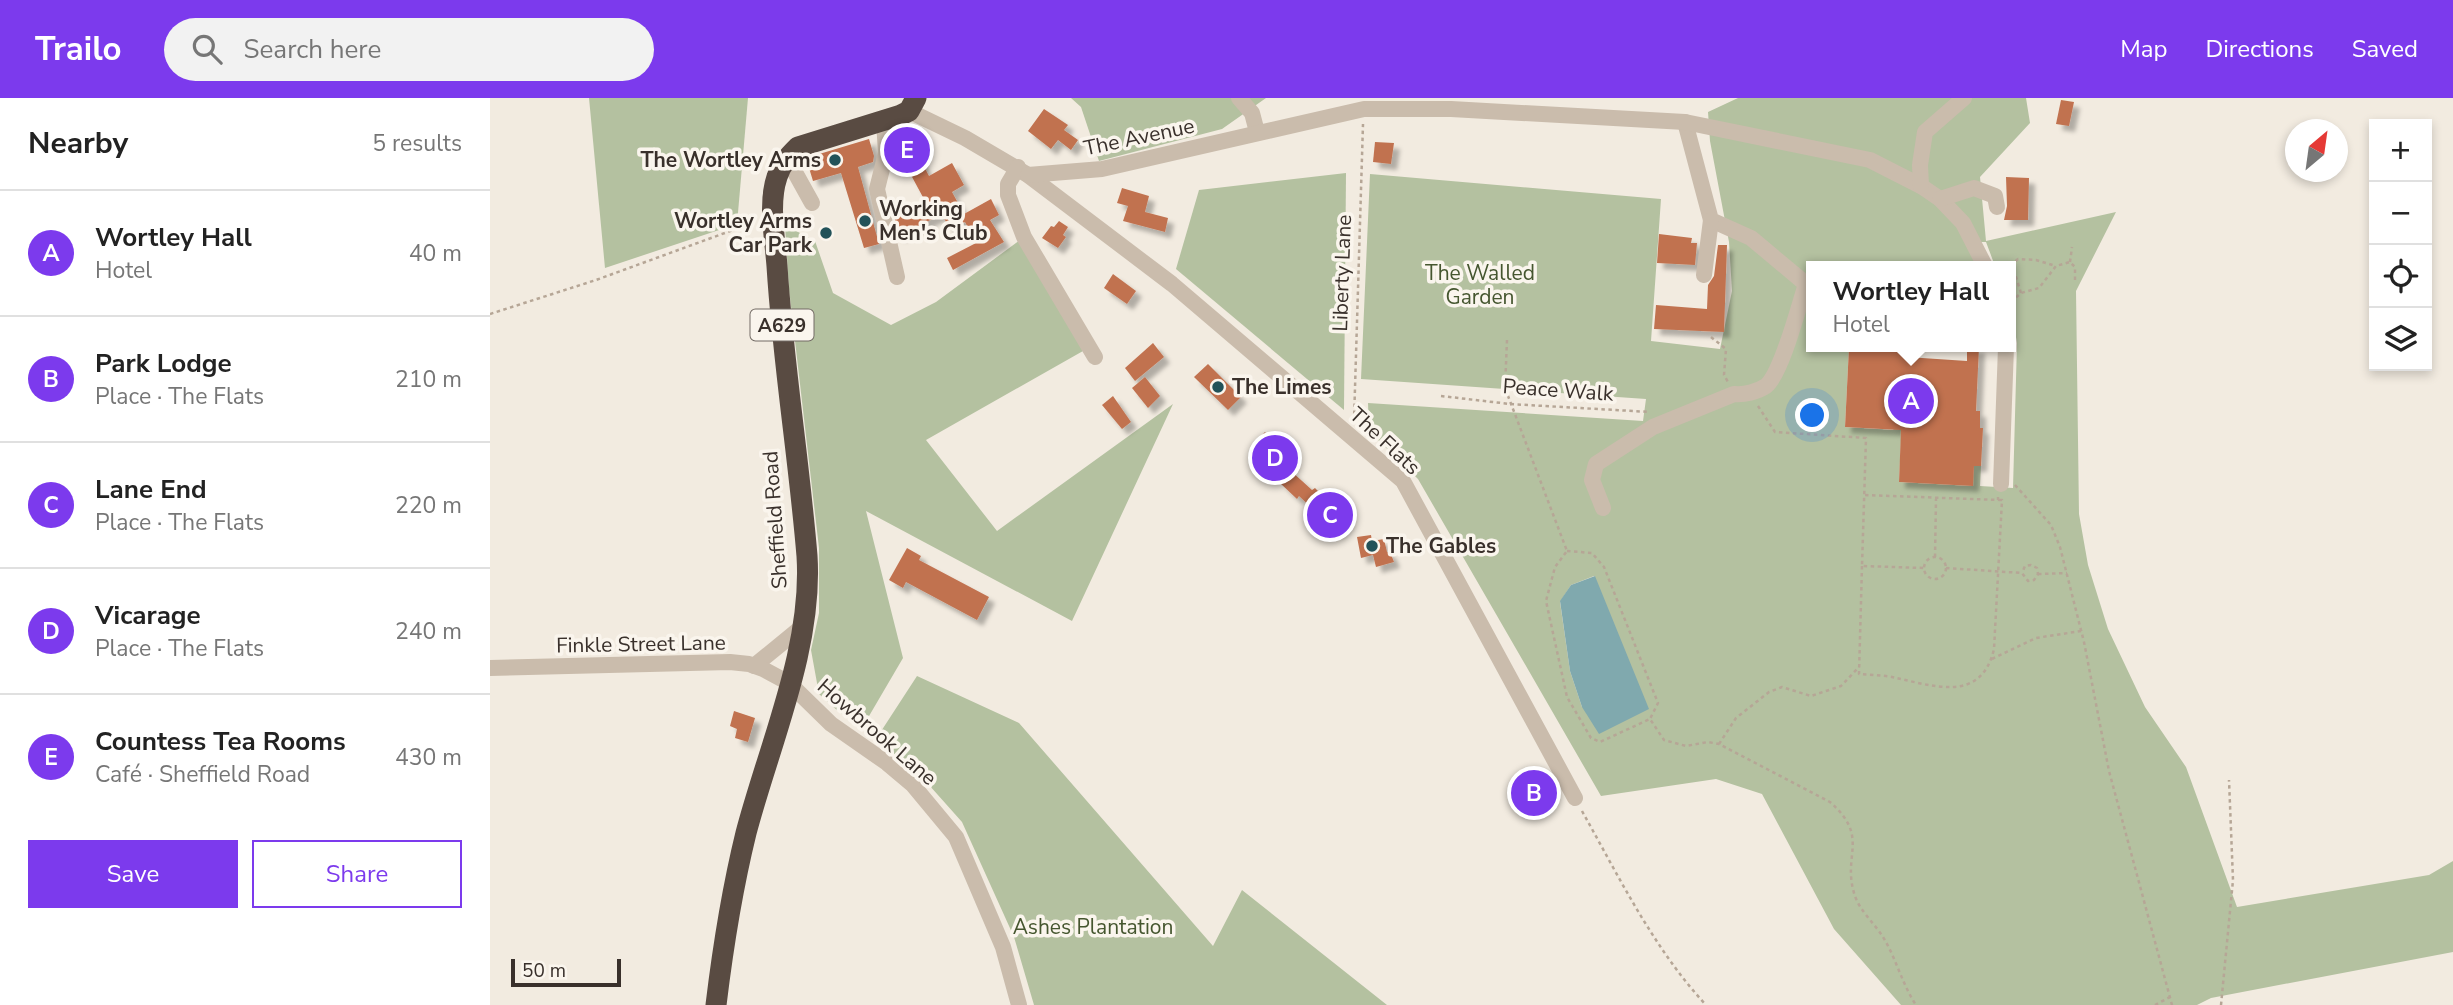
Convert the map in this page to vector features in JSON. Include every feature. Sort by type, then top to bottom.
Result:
[{"type":"highway","points":[[787,158],[798,147],[884,121],[913,104]]},
{"type":"highway","name":"Sheffield Road","points":[[716,1005],[725,933],[746,834],[803,626],[807,559],[774,227],[777,177],[787,158]]},
{"type":"street","points":[[1240,98],[1252,113],[1257,132]]},
{"type":"street","points":[[1921,186],[1920,165],[1925,132],[1964,98]]},
{"type":"street","name":"The Flats","points":[[913,104],[1023,171],[1172,284],[1403,481],[1575,798]]},
{"type":"street","name":"The Avenue","points":[[1023,171],[1102,169],[1364,109],[1451,109],[1685,122],[1870,160],[1921,186],[1940,199],[1963,223],[1982,261]]},
{"type":"street","points":[[884,121],[886,153],[877,188],[897,277]]},
{"type":"street","points":[[1685,122],[1711,220],[1704,275]]},
{"type":"street","points":[[787,158],[812,203]]},
{"type":"street","points":[[1023,171],[1008,184],[1008,195],[1024,237],[1095,357]]},
{"type":"street","points":[[1940,199],[1974,188],[1995,196],[1997,206]]},
{"type":"street","points":[[1711,220],[1751,238],[1806,282]]},
{"type":"street","points":[[1604,508],[1592,480],[1596,464],[1673,417],[1766,386],[1780,363],[1806,290]]},
{"type":"street","points":[[1999,492],[2006,352]]},
{"type":"street","points":[[754,666],[803,626]]},
{"type":"street","name":"Finkle Street Lane","points":[[490,668],[730,662],[754,666],[789,683]]},
{"type":"street","name":"Howbrook Lane","points":[[789,683],[831,724],[912,784],[956,837],[1003,947],[1019,1005]]},
{"type":"path","name":"Liberty Lane","points":[[1354,439],[1364,109]]},
{"type":"path","points":[[490,314],[596,280],[733,230],[748,228]]},
{"type":"path","points":[[2072,247],[2070,261],[2075,267],[2074,282]]},
{"type":"path","points":[[2016,261],[2036,260],[2056,267]]},
{"type":"path","points":[[2016,298],[2021,293],[2039,288],[2056,267],[2070,261]]},
{"type":"path","points":[[2016,277],[2021,293]]},
{"type":"path","points":[[1711,337],[1726,349],[1724,374],[1740,394],[1765,414],[1775,432],[1866,438],[1859,674],[1880,675],[1928,687],[1962,686],[1979,676],[1992,659],[2036,638],[2081,631]]},
{"type":"path","points":[[1507,340],[1505,388],[1567,551]]},
{"type":"path","name":"Peace Walk","points":[[1441,396],[1510,404],[1656,412],[1673,417]]},
{"type":"path","points":[[1865,495],[1936,499],[1999,492],[2017,485],[2051,525],[2060,548],[2081,631],[2109,771],[2172,1005]]},
{"type":"path","points":[[1992,659],[1999,572],[2002,500],[1999,492]]},
{"type":"path","points":[[1935,557],[1936,499]]},
{"type":"path","points":[[1567,551],[1592,553],[1604,567],[1658,703],[1650,719],[1600,742],[1591,738],[1567,697],[1546,601],[1555,567],[1567,551]]},
{"type":"path","points":[[1935,557],[1941,559],[1946,569],[1940,578],[1932,579],[1926,575],[1924,568],[1927,560],[1935,557]]},
{"type":"path","points":[[2031,565],[2037,568],[2038,574],[2036,579],[2028,581],[2022,573],[2025,566],[2031,565]]},
{"type":"path","points":[[1862,566],[1924,568]]},
{"type":"path","points":[[1946,569],[2022,573]]},
{"type":"path","points":[[2038,574],[2067,573]]},
{"type":"path","points":[[1719,744],[1736,718],[1769,692],[1783,687],[1811,696],[1842,686],[1859,667]]},
{"type":"path","points":[[1650,719],[1664,740],[1686,746],[1708,742],[1719,744],[1830,802],[1845,815],[1853,834],[1850,871],[1856,898],[1884,939],[1905,989],[1916,1005]]},
{"type":"path","points":[[2221,1005],[2233,880],[2229,780]]},
{"type":"path","points":[[1575,798],[1635,906],[1691,988],[1706,1005]]},
{"type":"path","points":[[2155,1005],[2170,997]]},
{"type":"green space","points":[[589,98],[748,98],[737,224],[605,268]]},
{"type":"green space","points":[[1071,98],[1266,98],[1222,129],[1099,161],[1081,107]]},
{"type":"green space","name":"The Walled Garden","points":[[1738,98],[2026,98],[2030,123],[1980,177],[1986,241],[2116,212],[2076,291],[2079,514],[2088,565],[2108,629],[2145,707],[2186,767],[2237,907],[2429,875],[2453,861],[2453,952],[2211,998],[2197,1005],[1901,1005],[1834,929],[1762,794],[1716,779],[1601,796],[1418,479],[1369,431],[1368,403],[1643,421],[1646,399],[1361,379],[1370,174],[1661,199],[1651,341],[1720,349],[1732,291],[1729,242],[1710,141],[1708,112]],"holes":[[[1968,242],[1986,242],[1993,261],[2016,261],[2013,488],[1980,486],[1981,466],[1974,466],[1972,486],[1899,482],[1902,418],[1893,430],[1845,427],[1849,352],[1806,352],[1806,261],[1974,261]],[[1595,576],[1582,707],[1570,671],[1560,602],[1571,585]]]},
{"type":"green space","points":[[1346,173],[1344,410],[1176,269],[1199,190]]},
{"type":"green space","points":[[785,225],[815,241],[833,293],[891,325],[936,302],[1020,240],[1083,351],[926,440],[997,531],[1173,404],[1072,621],[866,511],[903,658],[862,728],[819,694],[811,650],[819,613],[819,548],[789,289]]},
{"type":"green space","name":"Ashes Plantation","points":[[917,676],[1019,723],[1213,946],[1242,890],[1387,1005],[1034,1005],[1014,937],[962,822],[921,776],[876,739]]},
{"type":"water","points":[[1595,576],[1649,709],[1599,734],[1582,707],[1570,671],[1560,601],[1571,585]]},
{"type":"building","points":[[2061,100],[2074,102],[2069,126],[2056,124]]},
{"type":"building","points":[[1044,109],[1068,125],[1064,130],[1078,140],[1071,150],[1058,140],[1051,149],[1028,131]]},
{"type":"building","points":[[869,139],[873,162],[858,167],[879,244],[864,248],[841,173],[813,181],[806,158]]},
{"type":"building","points":[[911,142],[929,176],[952,163],[964,185],[952,192],[964,214],[991,199],[999,215],[990,220],[1004,242],[953,270],[947,258],[976,243],[965,222],[950,230],[942,214],[899,236],[894,216],[925,201],[897,149]]},
{"type":"building","points":[[1375,142],[1394,143],[1391,164],[1373,162]]},
{"type":"building","points":[[2006,177],[2029,178],[2028,220],[2004,220],[2007,206]]},
{"type":"building","points":[[1122,188],[1149,196],[1145,212],[1168,218],[1165,232],[1123,221],[1128,206],[1117,203]]},
{"type":"building","points":[[1059,221],[1068,227],[1063,235],[1066,237],[1058,248],[1042,238],[1051,226],[1054,227]]},
{"type":"building","points":[[1659,234],[1692,238],[1691,243],[1697,243],[1695,265],[1657,263]]},
{"type":"building","points":[[1718,245],[1727,245],[1724,332],[1654,329],[1656,305],[1707,309],[1708,285],[1714,276]]},
{"type":"building","points":[[1113,274],[1136,291],[1127,304],[1104,288]]},
{"type":"building","points":[[1153,343],[1164,357],[1135,381],[1125,368]]},
{"type":"building","points":[[1849,352],[1908,352],[1907,357],[1967,361],[1967,352],[1979,352],[1976,411],[1980,411],[1980,428],[1983,428],[1981,466],[1974,466],[1973,486],[1899,482],[1901,430],[1845,427]]},
{"type":"building","name":"The Limes","points":[[1208,364],[1241,397],[1228,410],[1194,377]]},
{"type":"building","points":[[1145,377],[1160,396],[1148,408],[1132,388]]},
{"type":"building","points":[[1113,396],[1131,422],[1122,429],[1102,405]]},
{"type":"building","points":[[1265,432],[1272,441],[1278,435],[1292,449],[1274,467],[1253,444]]},
{"type":"building","points":[[1291,471],[1312,490],[1315,488],[1347,521],[1337,532],[1299,496],[1297,499],[1280,483]]},
{"type":"building","name":"The Gables","points":[[1371,535],[1372,541],[1384,539],[1387,552],[1390,552],[1394,562],[1376,567],[1373,555],[1361,558],[1357,537]]},
{"type":"building","points":[[907,548],[921,556],[919,560],[989,597],[977,620],[906,582],[903,588],[889,580]]},
{"type":"building","points":[[734,711],[755,718],[748,742],[735,738],[737,729],[730,726]]},
{"type":"building","points":[[1538,779],[1547,798],[1530,807],[1520,789]]},
{"type":"place","name":"Countess Tea Rooms","points":[[907,150]]},
{"type":"place","name":"The Wortley Arms","points":[[835,160]]},
{"type":"place","name":"Working Men's Club","points":[[865,221]]},
{"type":"place","name":"Wortley Arms Car Park","points":[[826,233]]},
{"type":"place","name":"The Limes","points":[[1218,387]]},
{"type":"place","name":"Wortley Hall","points":[[1911,401]]},
{"type":"place","name":"Vicarage","points":[[1275,458]]},
{"type":"place","name":"Lane End","points":[[1330,515]]},
{"type":"place","name":"The Gables","points":[[1372,546]]},
{"type":"place","name":"Park Lodge","points":[[1534,793]]}]
